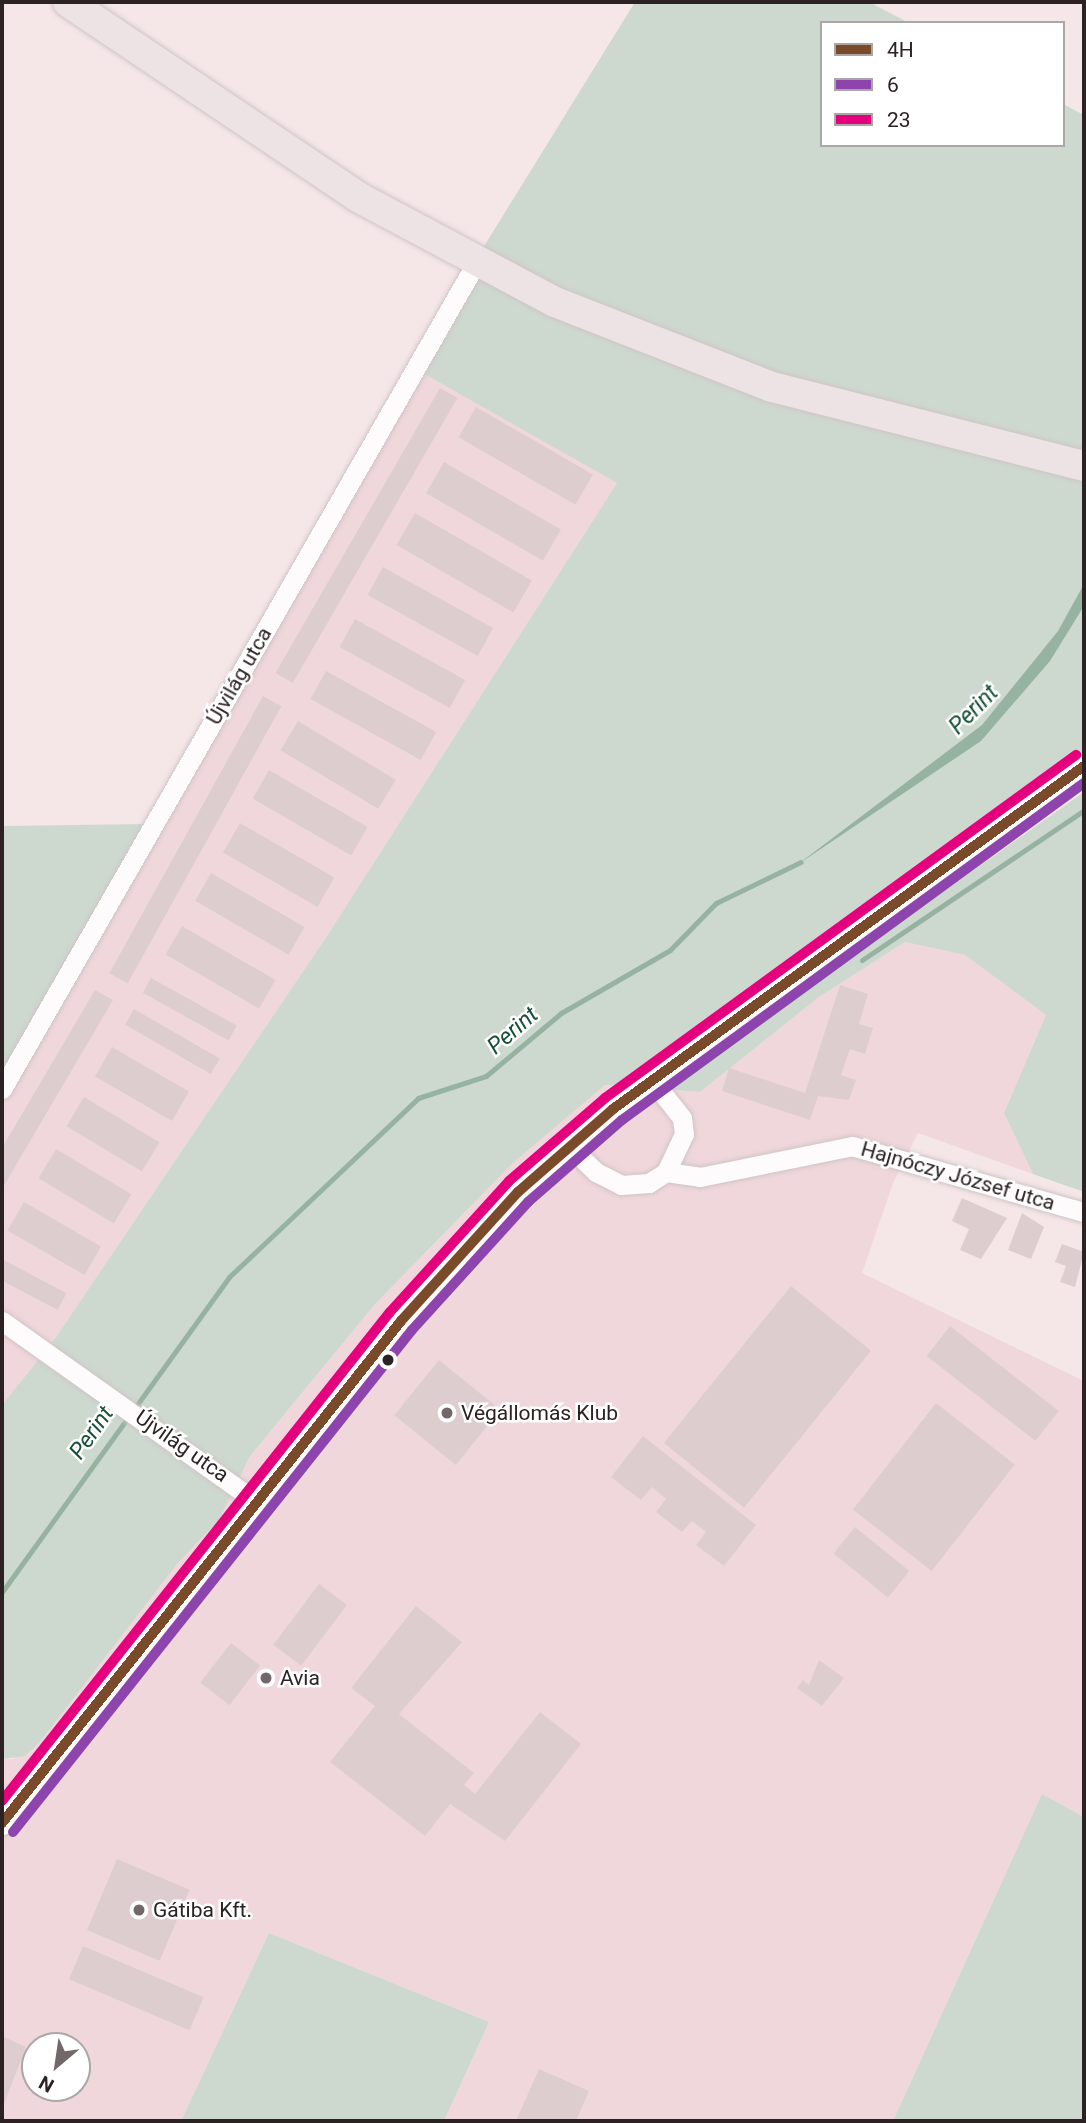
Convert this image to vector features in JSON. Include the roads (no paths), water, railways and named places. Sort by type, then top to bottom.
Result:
[{"type":"main road","points":[[68,2],[336,184],[476,263],[711,367],[846,409],[1075,464]]},
{"type":"street","name":"Újvilág utca","points":[[2,1088],[476,263]]},
{"type":"street","points":[[2,1823],[434,1281],[568,1145],[652,1080],[1084,766]]},
{"type":"street","points":[[916,889],[1084,782]]},
{"type":"street","points":[[568,1145],[596,1172],[621,1185],[649,1183],[666,1172],[684,1134],[682,1118],[652,1080]]},
{"type":"street","name":"Hajnóczy József utca","points":[[666,1172],[700,1177],[852,1146],[1084,1212]]},
{"type":"street","name":"Újvilág utca","points":[[2,1321],[92,1382],[257,1503]]},
{"type":"waterway","points":[[862,960],[1084,810]]},
{"type":"waterway","name":"Perint","points":[[2,1592],[229,1277],[418,1098],[486,1076],[561,1013],[670,950],[716,903],[801,862]]},
{"type":"place","name":"Végállomás Klub","points":[[447,1413]]},
{"type":"place","name":"Avia","points":[[266,1678]]},
{"type":"place","name":"Gátiba Kft.","points":[[139,1910]]}]
